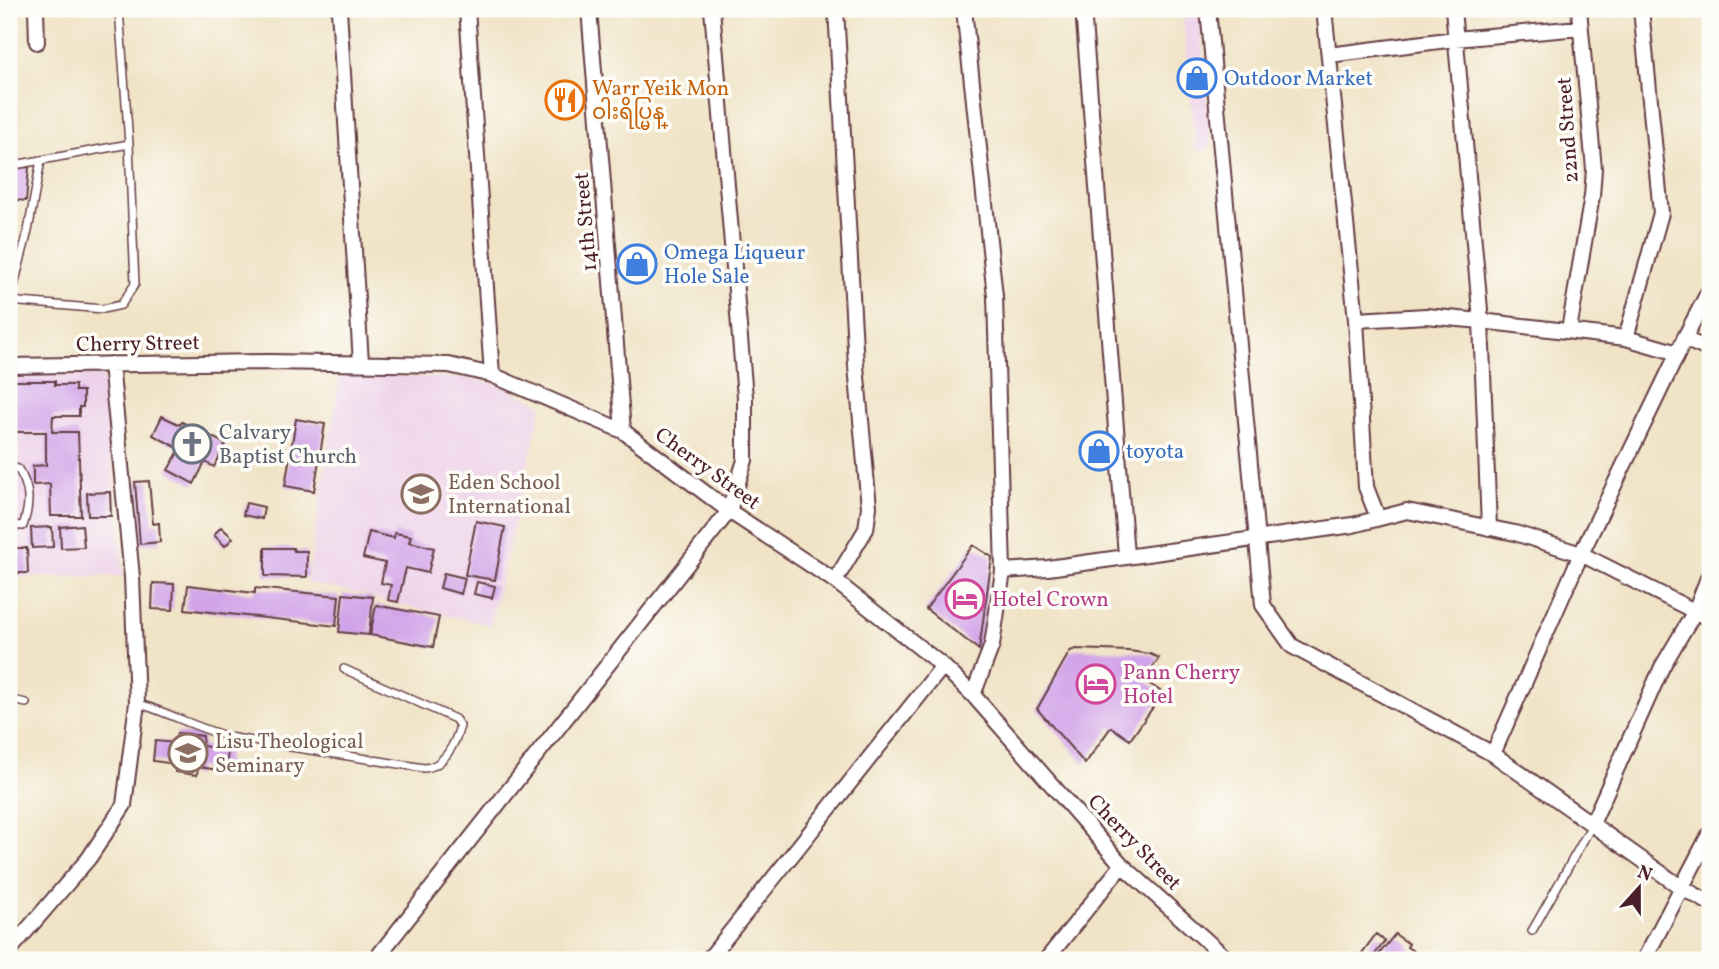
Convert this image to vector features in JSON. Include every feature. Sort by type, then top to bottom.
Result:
[{"type":"street","points":[[36,9],[37,42]]},
{"type":"street","points":[[339,9],[361,363]]},
{"type":"street","points":[[467,9],[492,375]]},
{"type":"street","name":"14th Street","points":[[589,9],[623,431]]},
{"type":"street","points":[[375,960],[729,511],[745,460],[745,397],[712,9]]},
{"type":"street","points":[[835,581],[866,529],[869,506],[856,366],[836,9]]},
{"type":"street","points":[[964,9],[995,296],[1003,571],[992,645],[973,695]]},
{"type":"street","points":[[1083,9],[1126,555]]},
{"type":"street","points":[[1209,9],[1263,605],[1292,646],[1493,754],[1682,888],[1710,903]]},
{"type":"street","points":[[1324,9],[1356,320],[1366,487],[1378,518]]},
{"type":"street","points":[[1453,9],[1481,321],[1489,528]]},
{"type":"street","name":"22nd Street","points":[[1569,330],[1592,196],[1594,169],[1579,9]]},
{"type":"street","points":[[1626,338],[1661,213],[1641,9]]},
{"type":"street","points":[[1329,55],[1455,39],[1580,28]]},
{"type":"street","points":[[1493,754],[1581,554],[1710,289]]},
{"type":"street","points":[[1356,320],[1426,316],[1569,330],[1626,338],[1678,353]]},
{"type":"street","points":[[1684,339],[1710,350]]},
{"type":"street","name":"Cherry Street","points":[[9,366],[361,363],[449,365],[492,375],[623,431],[729,511],[835,581],[943,666],[973,695],[1122,865],[1228,960]]},
{"type":"street","points":[[9,951],[89,858],[124,805],[137,704],[132,577],[111,364]]},
{"type":"street","points":[[1003,571],[1048,568],[1126,555],[1353,526],[1407,510],[1515,533],[1581,554],[1710,619]]},
{"type":"street","points":[[1592,824],[1662,667],[1695,611],[1710,573]]},
{"type":"street","points":[[708,960],[943,666]]},
{"type":"street","points":[[1644,960],[1710,833]]},
{"type":"street","points":[[1046,960],[1122,865]]},
{"type":"lane","points":[[41,160],[28,231],[9,301],[103,309],[121,305],[135,284],[129,144],[119,9]]},
{"type":"lane","points":[[9,166],[129,144]]},
{"type":"lane","points":[[9,467],[18,469],[27,482],[30,505],[23,526],[9,525]]},
{"type":"lane","points":[[137,704],[162,711],[208,732],[234,738],[424,768],[433,768],[440,763],[458,733],[460,726],[455,719],[344,669]]},
{"type":"lane","points":[[9,699],[26,703]]},
{"type":"lane","points":[[1532,931],[1592,824]]},
{"type":"shaded area","name":"Outdoor Market","points":[[1182,9],[1199,9],[1211,147],[1196,151]]},
{"type":"shaded area","points":[[9,373],[103,375],[124,576],[9,577]]},
{"type":"shaded area","name":"Eden School International","points":[[340,375],[469,378],[504,386],[542,405],[490,625],[307,583]]},
{"type":"building","points":[[29,167],[26,201],[9,199],[12,168]]},
{"type":"building","points":[[9,381],[55,381],[55,385],[75,385],[75,391],[83,391],[83,407],[79,407],[79,416],[53,416],[52,432],[78,432],[81,516],[51,516],[50,484],[33,485],[33,466],[46,465],[46,432],[9,432]]},
{"type":"building","points":[[162,416],[180,425],[182,422],[226,444],[214,467],[205,462],[194,484],[168,470],[180,449],[153,435]]},
{"type":"building","points":[[296,419],[325,424],[314,491],[285,486]]},
{"type":"building","points":[[9,478],[13,478],[13,499],[9,499]]},
{"type":"building","points":[[149,481],[153,524],[159,523],[160,542],[140,544],[135,482]]},
{"type":"building","points":[[110,492],[111,516],[88,516],[87,493]]},
{"type":"building","points":[[246,503],[264,507],[262,519],[243,515]]},
{"type":"building","points":[[476,521],[505,527],[495,580],[465,575]]},
{"type":"building","points":[[82,525],[84,547],[61,548],[60,527]]},
{"type":"building","points":[[52,527],[53,547],[32,548],[31,528]]},
{"type":"building","points":[[221,527],[233,538],[225,546],[214,535]]},
{"type":"building","points":[[369,532],[394,538],[395,533],[411,536],[409,542],[434,548],[428,573],[406,568],[398,602],[388,600],[391,585],[381,583],[385,563],[363,558]]},
{"type":"building","points":[[973,545],[992,557],[979,650],[926,609]]},
{"type":"building","points":[[9,548],[27,548],[28,573],[9,573]]},
{"type":"building","points":[[265,548],[307,551],[307,577],[265,576]]},
{"type":"building","points":[[444,573],[465,578],[461,594],[440,588]]},
{"type":"building","points":[[477,582],[495,586],[492,598],[474,594]]},
{"type":"building","points":[[153,583],[174,584],[173,610],[152,609]]},
{"type":"building","points":[[188,585],[255,593],[255,588],[339,596],[336,626],[185,609]]},
{"type":"building","points":[[343,594],[373,597],[369,635],[339,632]]},
{"type":"building","points":[[376,605],[439,617],[433,647],[370,635]]},
{"type":"building","name":"Pann Cherry Hotel","points":[[1070,651],[1129,651],[1159,658],[1144,680],[1163,693],[1130,740],[1111,727],[1085,764],[1037,709]]},
{"type":"building","points":[[177,733],[203,736],[202,746],[228,750],[226,771],[198,767],[197,775],[175,772],[176,764],[153,761],[155,741],[176,743]]},
{"type":"building","points":[[1376,934],[1385,941],[1373,957],[1376,958],[1395,934],[1409,944],[1407,947],[1428,960],[1408,960],[1401,955],[1398,959],[1400,960],[1357,960]]},
{"type":"place","name":"Outdoor Market","points":[[1197,78]]},
{"type":"place","name":"Warr Yeik Mon ဝါးရိပ္မြန္","points":[[565,100]]},
{"type":"place","name":"Omega Liqueur Hole Sale","points":[[637,264]]},
{"type":"place","name":"Calvary Baptist Church","points":[[192,444]]},
{"type":"place","name":"toyota","points":[[1099,451]]},
{"type":"place","name":"Eden School International","points":[[421,494]]},
{"type":"place","name":"Hotel Crown","points":[[965,599]]},
{"type":"place","name":"Pann Cherry Hotel","points":[[1096,684]]},
{"type":"place","name":"Lisu Theological Seminary","points":[[188,753]]}]
